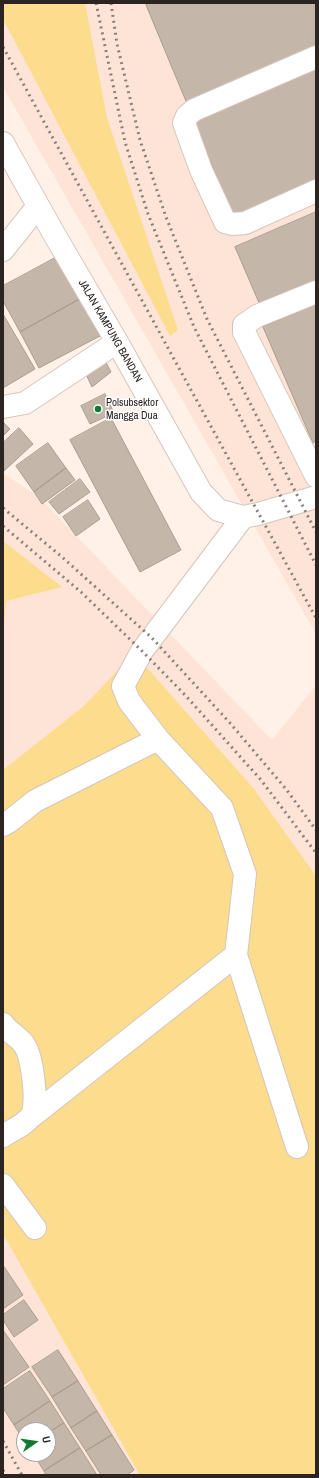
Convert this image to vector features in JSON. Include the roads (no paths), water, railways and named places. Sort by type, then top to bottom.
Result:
[{"type":"street","points":[[316,57],[194,110],[187,116],[184,124],[201,170],[225,222],[233,224],[245,223],[316,191]]},
{"type":"street","name":"JALAN KAMPUNG BANDAN","points":[[3,143],[201,492],[218,510],[243,517],[316,497]]},
{"type":"street","points":[[4,246],[38,206]]},
{"type":"street","points":[[316,292],[257,316],[244,325],[244,332],[316,476]]},
{"type":"street","points":[[3,407],[25,403],[117,342]]},
{"type":"street","points":[[243,517],[142,651],[123,686],[129,701],[158,739],[222,808],[246,874],[236,955],[297,1147]]},
{"type":"street","points":[[3,825],[35,801],[158,739]]},
{"type":"street","points":[[3,1136],[20,1126],[236,955]]},
{"type":"street","points":[[3,1024],[25,1046],[29,1057],[35,1097],[32,1116]]},
{"type":"street","points":[[3,1185],[35,1228]]},
{"type":"railway","points":[[96,3],[125,142],[148,214],[194,327],[316,565]]},
{"type":"railway","points":[[111,3],[117,44],[140,140],[166,217],[207,319],[316,532]]},
{"type":"railway","points":[[3,47],[316,618]]},
{"type":"railway","points":[[3,508],[62,557],[152,638],[230,723],[286,789],[316,830]]},
{"type":"railway","points":[[3,526],[81,592],[186,696],[261,780],[316,853]]},
{"type":"railway","points":[[3,1441],[22,1475]]},
{"type":"railway","points":[[3,1470],[6,1475]]},
{"type":"place","name":"Polsubsektor Mangga Dua","points":[[98,409]]}]
